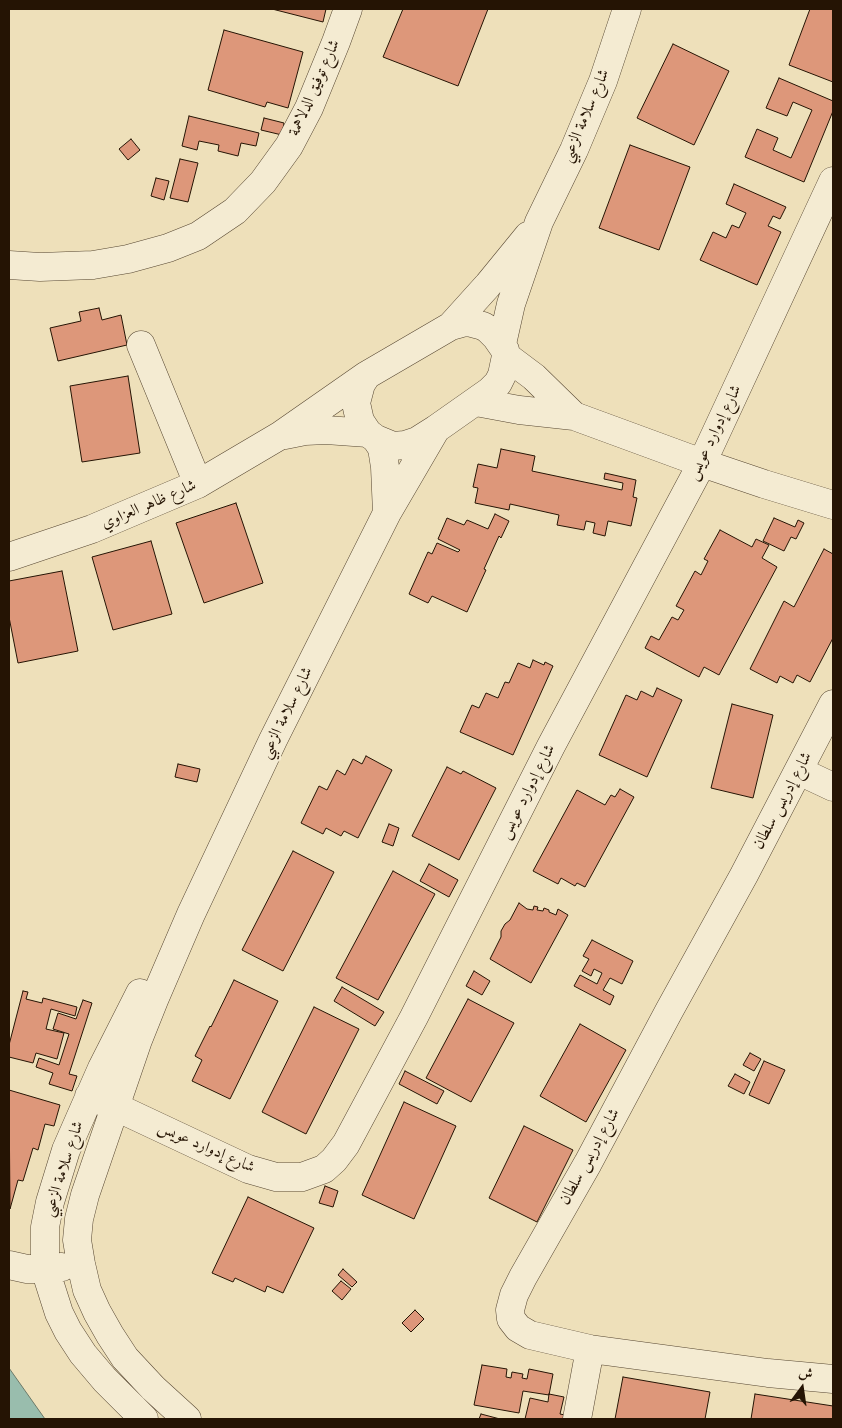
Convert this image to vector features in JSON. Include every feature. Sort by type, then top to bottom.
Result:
[{"type":"street","name":"شارع توفيق الدلاهمة","points":[[9,265],[40,267],[93,265],[128,259],[168,248],[198,236],[236,211],[263,182],[289,146],[310,108],[348,9]]},
{"type":"street","name":"شارع سلامة الزعبي","points":[[187,1419],[153,1388],[125,1358],[97,1312],[87,1290],[77,1240],[79,1219],[85,1195],[138,1040],[191,914],[273,740],[387,513],[436,429],[476,402],[498,383],[505,366],[504,350],[511,304],[540,222],[574,150],[603,81],[627,9]]},
{"type":"street","name":"شارع إدوارد عويس","points":[[89,1096],[248,1169],[276,1177],[302,1177],[324,1169],[334,1160],[346,1144],[414,1017],[551,746],[702,463],[833,181]]},
{"type":"street","name":"شارع سلامة الزعبي","points":[[451,326],[540,222]]},
{"type":"street","points":[[451,326],[468,322],[483,326],[492,332],[504,350],[574,416]]},
{"type":"street","name":"شارع ظاهر العزاوي","points":[[9,557],[92,529],[198,484],[281,435],[367,375],[451,326]]},
{"type":"street","points":[[141,345],[198,484]]},
{"type":"street","name":"شارع سلامة الزعبي","points":[[367,375],[361,384],[356,403],[360,421],[382,448],[385,467],[387,513]]},
{"type":"street","points":[[476,402],[519,410],[574,416],[702,463],[764,484],[833,504]]},
{"type":"street","name":"شارع ظاهر العزاوي","points":[[281,435],[326,430],[372,436],[393,446],[417,441],[436,429]]},
{"type":"street","name":"شارع إدريس سلطان","points":[[833,704],[744,875],[588,1163],[514,1295],[510,1310],[511,1319],[518,1328],[530,1335],[590,1349],[768,1373],[833,1379]]},
{"type":"street","points":[[799,771],[833,787]]},
{"type":"street","name":"شارع سلامة الزعبي","points":[[139,1416],[105,1380],[84,1354],[68,1331],[59,1313],[45,1269],[45,1227],[50,1202],[66,1150],[89,1096],[147,979],[166,948],[191,914]]},
{"type":"street","points":[[9,1265],[45,1269],[81,1264]]},
{"type":"street","points":[[577,1419],[590,1349]]},
{"type":"shaded area","points":[[9,1368],[45,1419],[9,1419]]},
{"type":"building","points":[[272,9],[326,9],[323,22]]},
{"type":"building","points":[[403,9],[488,9],[458,86],[383,57]]},
{"type":"building","points":[[810,9],[833,9],[833,82],[789,65]]},
{"type":"building","points":[[224,30],[303,52],[288,108],[267,102],[265,107],[208,90]]},
{"type":"building","points":[[673,44],[729,71],[694,145],[637,118]]},
{"type":"building","points":[[779,78],[833,101],[833,111],[804,182],[745,157],[757,129],[778,138],[773,150],[791,158],[812,110],[793,102],[787,116],[766,108]]},
{"type":"building","points":[[189,116],[259,133],[256,146],[241,143],[238,156],[218,151],[219,145],[199,141],[197,150],[182,146]]},
{"type":"building","points":[[264,118],[284,123],[282,135],[261,130]]},
{"type":"building","points":[[131,139],[140,150],[128,160],[119,149]]},
{"type":"building","points":[[630,145],[690,167],[659,250],[599,228]]},
{"type":"building","points":[[180,159],[198,163],[188,202],[170,198]]},
{"type":"building","points":[[156,178],[169,181],[164,200],[151,196]]},
{"type":"building","points":[[734,184],[786,207],[780,219],[773,216],[768,226],[781,232],[757,285],[700,260],[713,232],[726,238],[732,225],[739,228],[746,213],[726,204]]},
{"type":"building","points":[[99,308],[102,320],[121,315],[127,345],[58,361],[50,328],[81,321],[79,312]]},
{"type":"building","points":[[128,376],[140,453],[82,462],[70,386]]},
{"type":"building","points":[[501,449],[535,456],[532,471],[622,490],[623,483],[604,479],[605,473],[636,480],[633,497],[637,498],[631,526],[608,521],[605,536],[593,533],[595,523],[586,521],[584,530],[557,525],[559,515],[510,504],[509,510],[475,503],[478,488],[473,487],[478,464],[497,468]]},
{"type":"building","points":[[236,503],[263,583],[204,603],[176,523]]},
{"type":"building","points":[[495,514],[509,521],[501,538],[499,536],[467,612],[432,596],[428,603],[409,594],[428,552],[432,554],[437,543],[458,552],[460,550],[438,539],[447,518],[464,525],[467,520],[488,529]]},
{"type":"building","points":[[774,518],[795,527],[798,520],[804,523],[796,539],[791,537],[784,551],[763,541]]},
{"type":"building","points":[[720,530],[752,547],[756,539],[769,545],[762,558],[777,567],[719,675],[704,667],[699,677],[645,648],[651,636],[659,640],[672,617],[678,620],[684,610],[676,606],[695,571],[701,575],[708,561],[704,559]]},
{"type":"building","points":[[151,541],[172,614],[113,630],[92,557]]},
{"type":"building","points":[[824,549],[833,554],[833,638],[810,682],[797,675],[793,683],[780,676],[777,683],[750,669],[784,601],[794,607]]},
{"type":"building","points":[[62,571],[78,651],[18,663],[9,617],[9,581]]},
{"type":"building","points":[[533,660],[544,665],[545,662],[553,666],[513,755],[460,732],[472,705],[479,708],[486,693],[498,698],[505,682],[509,683],[518,663],[530,668]]},
{"type":"building","points":[[657,688],[682,700],[647,777],[599,755],[626,695],[637,700],[641,691],[653,697]]},
{"type":"building","points":[[732,704],[773,715],[753,798],[711,788]]},
{"type":"building","points":[[366,756],[392,770],[358,838],[344,831],[341,836],[326,828],[323,834],[301,823],[319,786],[327,790],[337,770],[345,775],[353,759],[362,764]]},
{"type":"building","points":[[178,764],[200,769],[197,782],[175,777]]},
{"type":"building","points":[[447,767],[461,774],[463,771],[496,788],[459,860],[412,836]]},
{"type":"building","points":[[620,789],[634,797],[585,887],[577,883],[575,886],[561,878],[558,884],[533,871],[577,790],[605,805],[611,795],[615,797]]},
{"type":"building","points":[[389,824],[399,828],[393,846],[382,842]]},
{"type":"building","points":[[293,851],[334,872],[283,971],[242,950]]},
{"type":"building","points":[[429,864],[458,880],[449,897],[420,881]]},
{"type":"building","points":[[393,871],[435,894],[378,1000],[336,978]]},
{"type":"building","points":[[519,903],[527,909],[533,910],[534,906],[538,907],[537,910],[543,911],[544,908],[556,915],[558,909],[568,915],[531,983],[490,959],[501,937],[501,931],[510,920]]},
{"type":"building","points":[[592,940],[633,961],[622,984],[610,978],[603,990],[614,996],[610,1005],[574,986],[580,975],[597,984],[602,973],[594,969],[591,976],[582,971],[589,959],[583,956]]},
{"type":"building","points":[[474,971],[490,981],[482,995],[466,986]]},
{"type":"building","points":[[234,980],[278,1001],[230,1099],[192,1081],[202,1060],[195,1056]]},
{"type":"building","points":[[342,987],[384,1012],[375,1026],[334,1001]]},
{"type":"building","points":[[23,991],[28,992],[26,999],[42,1003],[43,998],[77,1007],[75,1016],[51,1009],[46,1029],[64,1033],[57,1059],[36,1053],[33,1063],[9,1057],[9,1045]]},
{"type":"building","points":[[468,999],[514,1023],[471,1102],[426,1078]]},
{"type":"building","points":[[83,1000],[92,1003],[69,1074],[77,1076],[72,1091],[49,1084],[53,1073],[36,1067],[39,1058],[59,1065],[69,1034],[53,1029],[58,1013],[76,1019]]},
{"type":"building","points":[[314,1007],[359,1029],[306,1134],[262,1112]]},
{"type":"building","points":[[580,1024],[626,1050],[586,1122],[540,1096]]},
{"type":"building","points":[[750,1053],[761,1059],[754,1071],[743,1065]]},
{"type":"building","points":[[764,1061],[785,1070],[769,1104],[749,1095]]},
{"type":"building","points":[[405,1071],[444,1091],[437,1104],[399,1084]]},
{"type":"building","points":[[735,1074],[750,1082],[744,1094],[728,1086]]},
{"type":"building","points":[[9,1090],[60,1105],[54,1126],[45,1124],[38,1150],[33,1148],[23,1181],[18,1180],[10,1209]]},
{"type":"building","points":[[404,1102],[456,1126],[414,1219],[362,1195]]},
{"type":"building","points":[[524,1126],[573,1150],[537,1222],[489,1198]]},
{"type":"building","points":[[325,1186],[338,1191],[333,1207],[319,1203]]},
{"type":"building","points":[[248,1197],[314,1228],[283,1293],[267,1286],[265,1292],[235,1278],[233,1282],[212,1273]]},
{"type":"building","points":[[343,1269],[357,1282],[352,1287],[338,1275]]},
{"type":"building","points":[[341,1281],[351,1289],[342,1300],[332,1291]]},
{"type":"building","points":[[415,1310],[424,1319],[411,1332],[402,1323]]},
{"type":"building","points":[[482,1365],[507,1369],[506,1377],[511,1378],[512,1372],[523,1374],[522,1378],[527,1379],[529,1369],[553,1374],[549,1395],[523,1391],[519,1413],[474,1405]]},
{"type":"building","points":[[623,1377],[710,1392],[705,1419],[615,1419]]},
{"type":"building","points":[[549,1394],[564,1397],[560,1414],[565,1415],[564,1419],[525,1419],[530,1398],[548,1402]]},
{"type":"building","points":[[755,1394],[833,1406],[833,1419],[751,1419]]},
{"type":"building","points":[[481,1414],[500,1419],[479,1419]]}]
